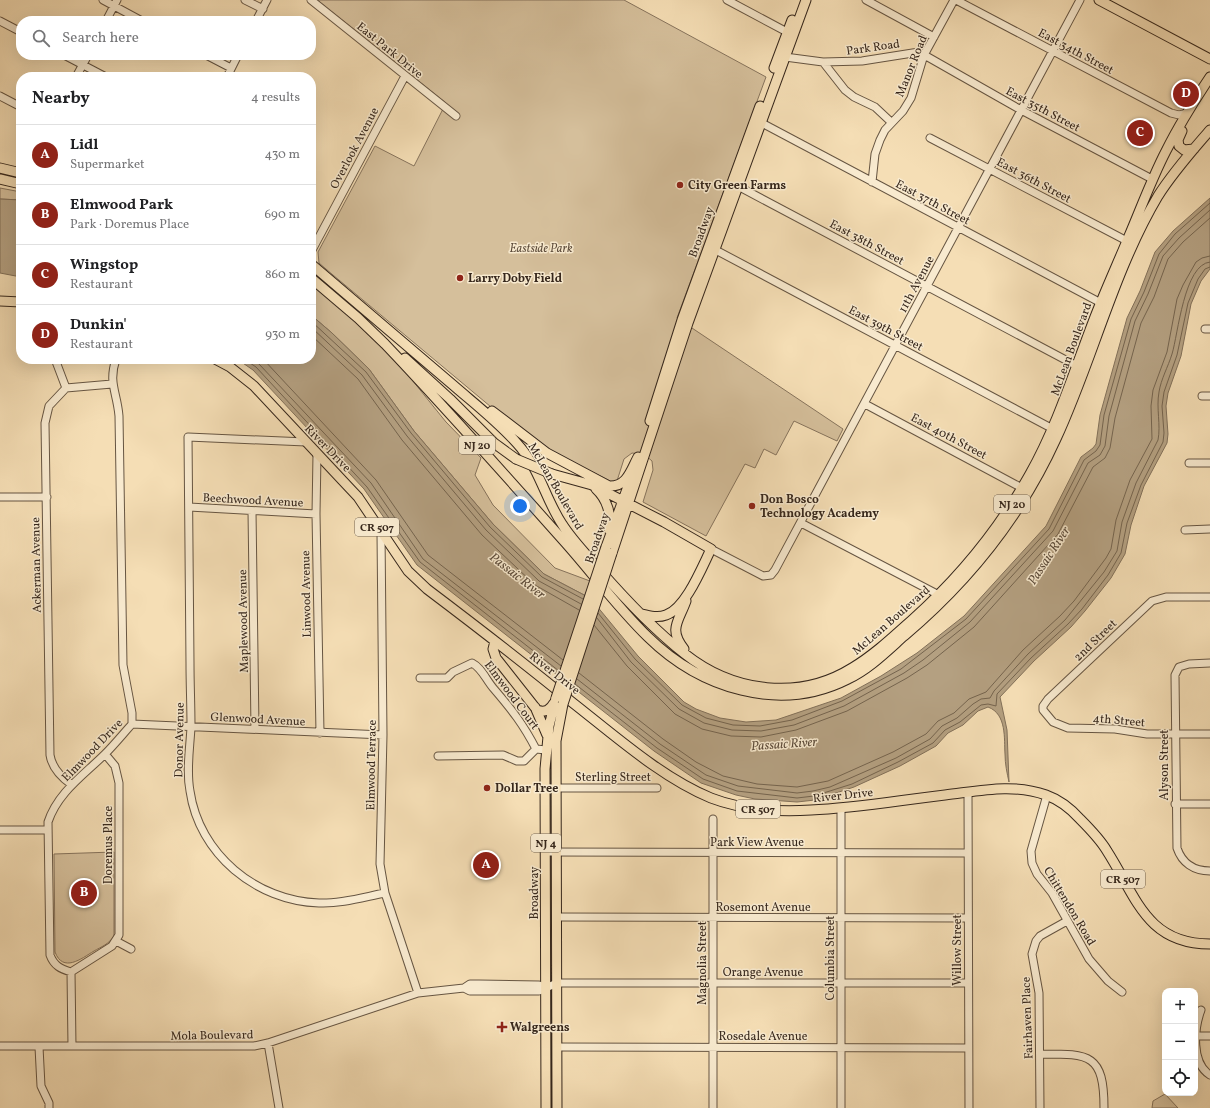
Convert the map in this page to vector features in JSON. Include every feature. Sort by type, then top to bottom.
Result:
[{"type":"main road","name":"Broadway","points":[[546,1108],[545,788],[547,739],[641,458],[682,320],[735,184],[800,0]]},
{"type":"main road","name":"Broadway","points":[[758,121],[785,57],[806,0]]},
{"type":"main road","points":[[1100,0],[1210,59]]},
{"type":"main road","name":"McLean Boulevard","points":[[316,268],[440,374],[520,446],[536,470],[553,508],[564,527],[638,612],[692,660],[718,675],[748,685],[777,689],[816,684],[835,678],[862,662],[939,595],[985,542],[1022,488],[1053,429],[1101,303],[1152,180],[1167,148],[1210,77]]},
{"type":"main road","points":[[1194,149],[1187,151],[1181,149],[1178,140],[1210,84]]},
{"type":"main road","name":"McLean Boulevard","points":[[316,282],[373,332],[558,534],[636,625],[663,650],[698,673],[736,689],[776,696],[813,692],[838,684],[856,675],[913,629],[961,582],[1009,521],[1037,478],[1056,440],[1072,403],[1100,325],[1143,225],[1166,184],[1210,130]]},
{"type":"main road","points":[[0,168],[16,172]]},
{"type":"main road","points":[[0,178],[16,183]]},
{"type":"main road","points":[[0,301],[16,302]]},
{"type":"main road","points":[[373,332],[428,378],[494,443],[516,459],[552,474],[592,485],[711,549],[688,593],[676,623],[675,633],[679,643],[692,660]]},
{"type":"main road","name":"River Drive","points":[[224,364],[254,386],[358,497],[395,554],[426,589],[495,641],[631,749],[701,793],[731,804],[767,810],[801,811],[841,808],[972,792]]},
{"type":"main road","points":[[440,374],[467,391],[502,420],[547,453],[604,484],[614,486],[623,483],[641,458]]},
{"type":"main road","points":[[592,485],[603,498],[609,511],[609,550]]},
{"type":"main road","points":[[609,550],[626,520],[631,515],[638,514],[654,517]]},
{"type":"main road","points":[[638,612],[652,616],[666,616],[678,606],[688,593]]},
{"type":"main road","points":[[495,641],[493,649],[496,658],[535,707],[545,729],[547,739]]},
{"type":"main road","name":"Broadway","points":[[557,1108],[556,740],[559,701]]},
{"type":"main road","points":[[535,707],[541,711],[549,710],[559,701]]},
{"type":"main road","name":"CR 507","points":[[972,792],[1014,788],[1047,795],[1070,809],[1100,841],[1138,904],[1152,923],[1165,933],[1181,940],[1210,944]]},
{"type":"street","points":[[103,0],[116,3],[135,16]]},
{"type":"street","points":[[245,0],[263,9]]},
{"type":"street","points":[[259,16],[268,0]]},
{"type":"street","name":"East Park Drive","points":[[311,0],[456,116]]},
{"type":"street","points":[[727,0],[788,32]]},
{"type":"street","points":[[866,0],[878,3],[934,37]]},
{"type":"street","name":"Manor Road","points":[[872,182],[875,154],[885,130],[903,111],[911,98],[924,55],[955,0]]},
{"type":"street","name":"East 34th Street","points":[[955,0],[1171,113],[1179,115],[1187,113]]},
{"type":"street","name":"11th Avenue","points":[[711,549],[761,575],[768,576],[775,570],[1080,0]]},
{"type":"street","points":[[109,16],[116,3]]},
{"type":"street","points":[[0,21],[16,29]]},
{"type":"street","name":"Park Road","points":[[785,57],[823,62],[862,61],[915,51],[924,55]]},
{"type":"street","name":"East 35th Street","points":[[924,55],[1021,110],[1152,180]]},
{"type":"street","points":[[74,60],[96,72]]},
{"type":"street","points":[[79,72],[86,60]]},
{"type":"street","points":[[216,60],[231,68]]},
{"type":"street","points":[[229,72],[235,60]]},
{"type":"street","points":[[823,62],[845,90],[854,97],[875,107],[891,122]]},
{"type":"street","name":"Overlook Avenue","points":[[316,243],[405,76]]},
{"type":"street","points":[[0,96],[16,104]]},
{"type":"street","name":"East 37th Street","points":[[758,121],[1101,303]]},
{"type":"street","name":"East 36th Street","points":[[930,138],[1127,241]]},
{"type":"street","name":"East 38th Street","points":[[735,184],[1077,366]]},
{"type":"street","name":"East 39th Street","points":[[711,247],[1053,429]]},
{"type":"street","points":[[57,364],[66,388],[112,384]]},
{"type":"street","name":"Elmwood Drive","points":[[71,972],[61,970],[53,962],[50,955],[48,822],[55,806],[72,785],[105,754],[132,724],[132,713],[123,665],[119,416],[118,401],[112,384],[115,364]]},
{"type":"street","name":"Ackerman Avenue","points":[[66,388],[56,398],[46,414],[44,433],[47,497],[50,755],[51,763],[72,785]]},
{"type":"street","name":"East 40th Street","points":[[865,404],[1022,488]]},
{"type":"street","name":"Donor Avenue","points":[[306,442],[188,437],[191,727],[188,778],[192,803],[196,817],[209,842],[235,871],[268,892],[309,903],[334,903],[385,893]]},
{"type":"street","name":"Linwood Avenue","points":[[317,454],[316,514],[320,733]]},
{"type":"street","points":[[1189,463],[1210,463]]},
{"type":"street","points":[[0,497],[47,497]]},
{"type":"street","name":"Beechwood Avenue","points":[[189,507],[316,514]]},
{"type":"street","name":"Maplewood Avenue","points":[[252,511],[255,729]]},
{"type":"street","points":[[801,523],[939,595]]},
{"type":"street","points":[[1185,530],[1210,529]]},
{"type":"street","name":"Elmwood Terrace","points":[[381,532],[383,735],[380,864],[385,893],[418,993]]},
{"type":"street","name":"2nd Street","points":[[1074,729],[1057,725],[1044,714],[1043,706],[1048,699],[1152,601],[1166,597],[1210,597]]},
{"type":"street","name":"Elmwood Court","points":[[420,678],[447,678],[453,672],[472,663],[479,667],[525,727],[536,749]]},
{"type":"street","name":"Alyson Street","points":[[1210,663],[1189,664],[1179,667],[1175,675],[1176,842],[1178,853],[1184,861],[1194,868],[1210,871]]},
{"type":"street","name":"Glenwood Avenue","points":[[132,724],[383,735]]},
{"type":"street","name":"4th Street","points":[[1074,729],[1115,729],[1139,734],[1210,734]]},
{"type":"street","name":"Elmwood Court","points":[[536,749],[546,750]]},
{"type":"street","name":"Elmwood Court","points":[[438,756],[503,755],[517,761],[524,761],[536,749]]},
{"type":"street","name":"Doremus Place","points":[[105,754],[115,766],[119,783],[119,935],[116,941]]},
{"type":"street","name":"Sterling Street","points":[[545,788],[657,788]]},
{"type":"street","name":"Willow Street","points":[[968,1108],[968,853],[972,792]]},
{"type":"street","name":"Chittendon Road","points":[[1047,795],[1033,844],[1031,857],[1034,869],[1047,886],[1095,968],[1122,992]]},
{"type":"street","points":[[1175,804],[1210,804]]},
{"type":"street","name":"Columbia Street","points":[[840,1108],[841,808]]},
{"type":"street","name":"Magnolia Street","points":[[713,819],[713,1108]]},
{"type":"street","points":[[0,830],[48,830]]},
{"type":"street","name":"Park View Avenue","points":[[546,852],[968,853]]},
{"type":"street","name":"Rosemont Avenue","points":[[557,917],[968,918]]},
{"type":"street","name":"Fairhaven Place","points":[[1040,1108],[1039,984],[1032,954],[1036,941],[1040,936],[1067,920]]},
{"type":"street","points":[[72,1046],[71,972],[108,949],[116,941],[131,949]]},
{"type":"street","points":[[546,988],[557,983]]},
{"type":"street","name":"Orange Avenue","points":[[557,983],[968,983]]},
{"type":"street","name":"Mola Boulevard","points":[[0,1046],[225,1047],[268,1044],[418,993],[464,988],[470,984],[539,985],[546,988]]},
{"type":"street","points":[[1198,1024],[1201,1010]]},
{"type":"street","points":[[1198,1036],[1210,1036]]},
{"type":"street","points":[[268,1044],[279,1108]]},
{"type":"street","points":[[39,1047],[41,1086],[43,1093],[51,1106]]},
{"type":"street","name":"Rosedale Avenue","points":[[557,1047],[968,1048]]},
{"type":"street","points":[[1040,1054],[1077,1054],[1094,1063],[1101,1074],[1103,1081],[1104,1108]]},
{"type":"street","points":[[1198,1060],[1204,1071],[1210,1075]]},
{"type":"green space","name":"Eastside Park","points":[[317,0],[624,0],[766,77],[677,318],[843,429],[837,441],[794,421],[776,455],[764,449],[755,468],[745,464],[706,536],[643,502],[653,470],[652,461],[645,455],[632,453],[624,459],[616,484],[555,453],[509,422],[333,275],[319,263],[318,252],[375,146],[414,166],[446,103]]},
{"type":"green space","points":[[0,188],[16,191],[16,200],[0,199]]},
{"type":"green space","points":[[316,287],[387,349],[446,422],[481,458],[475,475],[493,505],[555,568],[590,581],[586,596],[544,574],[493,524],[414,431],[369,369],[316,319]]},
{"type":"green space","points":[[114,852],[114,936],[105,945],[78,960],[67,963],[63,962],[58,958],[55,952],[54,854]]},
{"type":"green space","points":[[1162,1096],[1167,1096],[1178,1108],[1152,1108],[1153,1101]]},
{"type":"water","name":"Passaic River","points":[[1210,198],[1210,269],[1201,281],[1191,304],[1181,356],[1168,393],[1166,406],[1168,434],[1167,443],[1144,486],[1131,525],[1125,554],[1111,578],[1071,627],[1034,661],[1000,697],[1007,730],[1009,782],[1003,728],[999,715],[988,707],[978,711],[963,725],[948,733],[936,746],[900,766],[854,787],[815,800],[797,802],[755,799],[736,795],[701,783],[654,751],[417,565],[364,489],[253,370],[244,364],[316,364],[316,319],[369,369],[414,431],[493,524],[544,574],[586,596],[596,605],[638,656],[684,702],[696,709],[720,718],[746,722],[776,720],[841,698],[881,676],[917,653],[964,616],[1046,526],[1081,457],[1096,444],[1100,415],[1127,318],[1140,291],[1155,252],[1173,231]]},
{"type":"water","points":[[0,199],[16,200],[16,276],[0,273]]},
{"type":"place","name":"Dunkin'","points":[[1186,94]]},
{"type":"place","name":"Wingstop","points":[[1140,133]]},
{"type":"place","name":"City Green Farms","points":[[680,185]]},
{"type":"place","name":"Larry Doby Field","points":[[460,278]]},
{"type":"place","name":"Don Bosco Technology Academy","points":[[752,506]]},
{"type":"place","name":"Dollar Tree","points":[[487,788]]},
{"type":"place","name":"Lidl","points":[[486,865]]},
{"type":"place","name":"Elmwood Park","points":[[84,893]]},
{"type":"place","name":"Walgreens","points":[[502,1027]]}]
